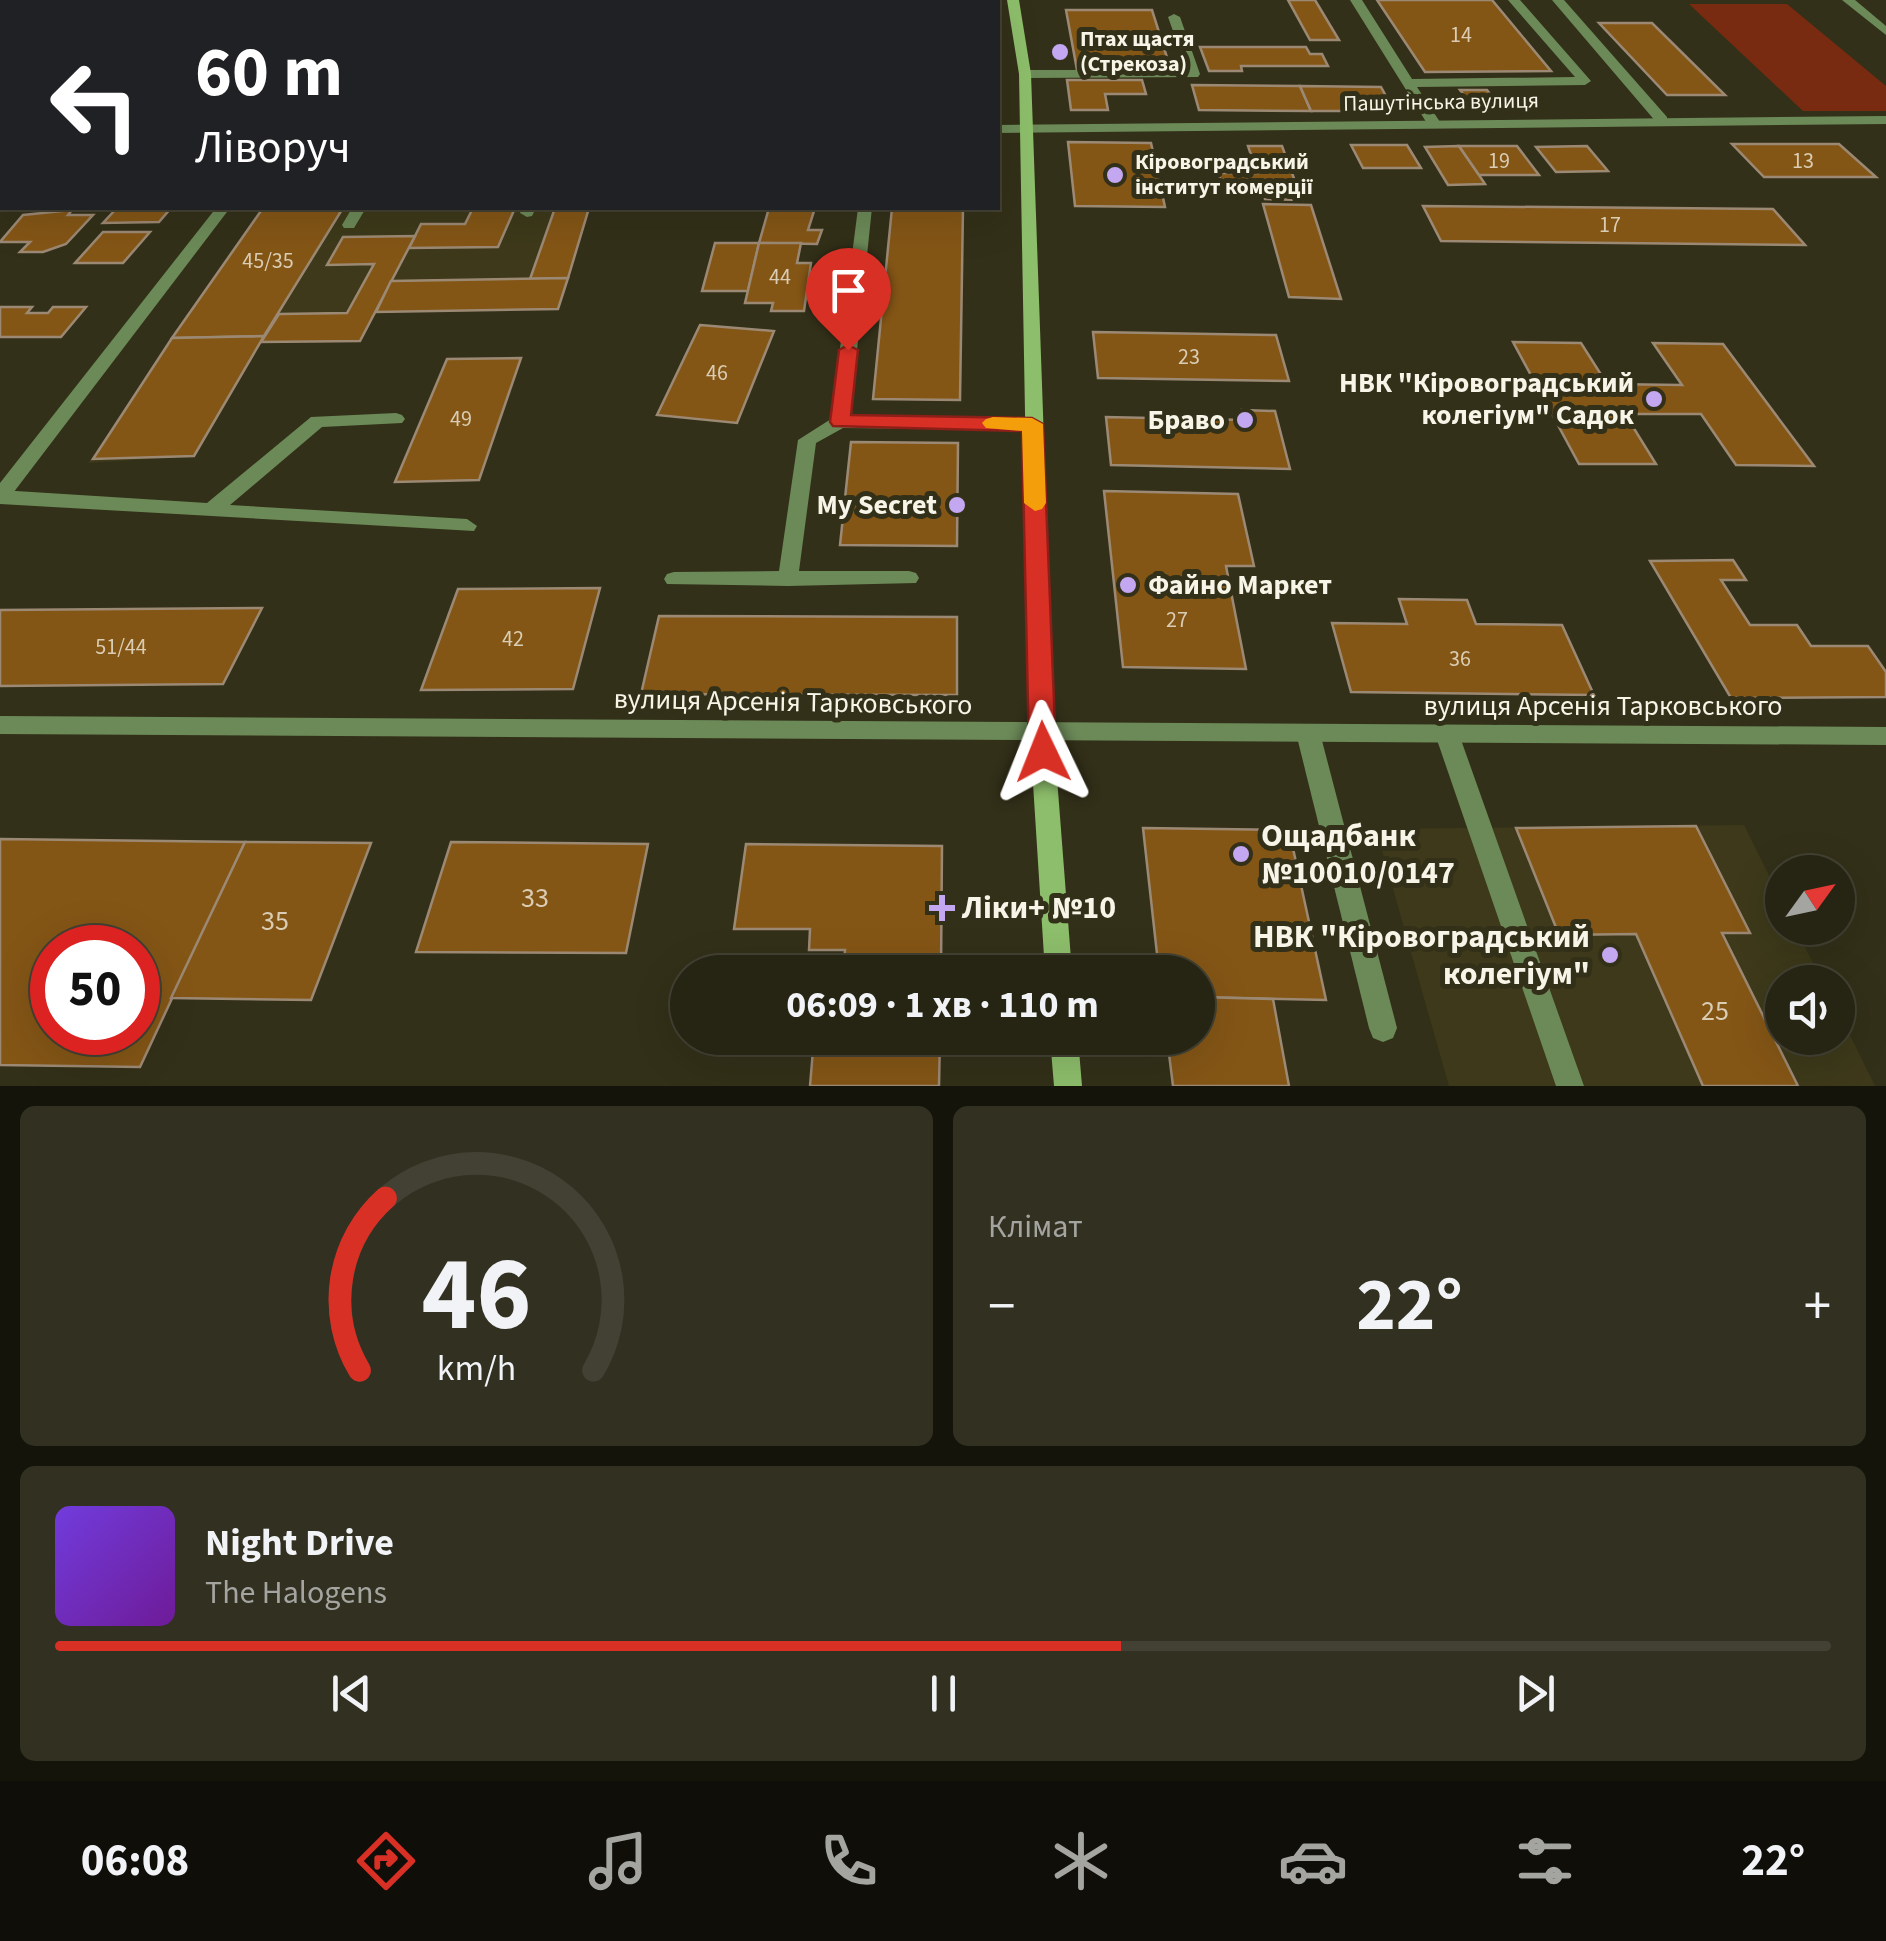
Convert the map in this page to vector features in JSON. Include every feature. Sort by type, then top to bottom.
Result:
[{"type":"main road","points":[[1013,0],[1025,74],[1042,734],[1058,955]]},
{"type":"main road","points":[[1065,1055],[1068,1086]]},
{"type":"street","points":[[1356,0],[1433,122]]},
{"type":"street","points":[[1409,83],[1585,81],[1514,0]]},
{"type":"street","points":[[1558,0],[1662,120]]},
{"type":"street","points":[[1848,0],[1886,32]]},
{"type":"street","points":[[1025,74],[1194,74],[1174,17]]},
{"type":"street","name":"Пашутінська вулиця","points":[[1000,129],[1886,120]]},
{"type":"street","points":[[0,497],[221,210]]},
{"type":"street","points":[[348,224],[358,210]]},
{"type":"street","points":[[840,422],[866,210]]},
{"type":"street","points":[[210,510],[316,421],[396,419]]},
{"type":"street","points":[[788,579],[807,440],[840,422],[1032,424]]},
{"type":"street","points":[[0,497],[467,526]]},
{"type":"street","points":[[674,579],[909,578]]},
{"type":"street","name":"вулиця Арсенія Тарковського","points":[[0,724],[1448,737],[1886,736]]},
{"type":"street","points":[[1308,733],[1383,1028]]},
{"type":"street","points":[[1448,737],[1570,1086]]},
{"type":"shaded area","points":[[1689,4],[1787,4],[1886,86],[1886,111],[1803,111]]},
{"type":"shaded area","points":[[262,210],[588,210],[558,309],[376,312],[360,341],[261,343],[194,456],[88,463]]},
{"type":"shaded area","name":"НВК \"Кіровоградський колегіум\"","points":[[1744,825],[1765,868],[1765,945],[1804,945],[1814,965],[1765,965],[1765,1055],[1855,1055],[1855,1045],[1875,1086],[1449,1086],[1376,829]]},
{"type":"building","points":[[1288,0],[1315,0],[1339,40],[1310,40]]},
{"type":"building","points":[[1377,0],[1492,0],[1551,71],[1425,72]]},
{"type":"building","points":[[1066,10],[1152,10],[1171,70],[1077,70]]},
{"type":"building","points":[[1599,23],[1652,23],[1725,95],[1667,95]]},
{"type":"building","points":[[1200,47],[1306,47],[1310,54],[1322,54],[1328,66],[1241,66],[1242,71],[1209,71]]},
{"type":"building","points":[[1067,80],[1142,80],[1146,94],[1105,94],[1108,110],[1071,110]]},
{"type":"building","points":[[1192,85],[1300,86],[1311,111],[1199,110]]},
{"type":"building","points":[[1300,86],[1381,87],[1394,111],[1311,111]]},
{"type":"building","points":[[1460,90],[1487,90],[1494,99],[1467,99]]},
{"type":"building","name":"Кіровоградський інститут комерції","points":[[1068,142],[1151,143],[1165,207],[1075,206]]},
{"type":"building","points":[[1732,144],[1839,144],[1876,177],[1764,177]]},
{"type":"building","points":[[1351,145],[1407,145],[1421,168],[1363,168]]},
{"type":"building","points":[[1248,146],[1282,146],[1302,200],[1265,199],[1260,188],[1223,187],[1218,173],[1257,173]]},
{"type":"building","points":[[1459,146],[1485,184],[1448,185],[1425,147]]},
{"type":"building","points":[[1459,146],[1517,146],[1539,175],[1479,175]]},
{"type":"building","points":[[1587,146],[1608,171],[1556,172],[1536,147]]},
{"type":"building","points":[[1263,204],[1311,205],[1341,299],[1289,297]]},
{"type":"building","points":[[1423,206],[1773,209],[1805,245],[1441,241]]},
{"type":"building","points":[[72,210],[68,215],[93,215],[66,244],[43,252],[20,252],[30,242],[0,242],[23,215]]},
{"type":"building","points":[[115,210],[169,210],[159,222],[103,223]]},
{"type":"building","points":[[262,210],[342,210],[264,336],[172,338]]},
{"type":"building","points":[[472,210],[514,210],[498,247],[409,248],[421,224],[465,224]]},
{"type":"building","points":[[554,210],[588,210],[568,278],[530,279]]},
{"type":"building","points":[[768,210],[814,210],[808,230],[822,230],[817,244],[759,243]]},
{"type":"building","points":[[892,210],[963,210],[960,400],[873,399]]},
{"type":"building","points":[[103,232],[150,232],[123,263],[75,263]]},
{"type":"building","points":[[415,236],[360,341],[261,342],[279,314],[347,313],[374,264],[327,265],[343,237]]},
{"type":"building","points":[[715,243],[759,243],[748,291],[702,291]]},
{"type":"building","points":[[759,243],[801,243],[797,263],[811,263],[804,311],[771,311],[773,303],[745,303]]},
{"type":"building","points":[[568,278],[558,309],[376,312],[391,281]]},
{"type":"building","points":[[0,307],[32,307],[27,313],[48,313],[53,307],[86,307],[61,337],[0,337]]},
{"type":"building","points":[[700,325],[774,331],[737,423],[657,415]]},
{"type":"building","points":[[1093,332],[1276,335],[1289,381],[1098,378]]},
{"type":"building","points":[[264,336],[194,456],[93,459],[172,338]]},
{"type":"building","name":"НВК \"Кіровоградський колегіум\" Садок","points":[[1513,342],[1581,343],[1607,384],[1682,385],[1653,343],[1723,344],[1814,466],[1736,465],[1701,414],[1625,414],[1656,464],[1579,464]]},
{"type":"building","points":[[521,358],[479,480],[395,482],[447,359]]},
{"type":"building","points":[[1242,410],[1275,411],[1290,469],[1111,465],[1106,417],[1245,420]]},
{"type":"building","points":[[851,442],[958,443],[957,546],[840,545]]},
{"type":"building","points":[[1104,491],[1238,494],[1254,566],[1226,566],[1246,669],[1123,667]]},
{"type":"building","points":[[1733,560],[1746,580],[1721,580],[1750,625],[1797,625],[1811,646],[1868,646],[1886,672],[1886,697],[1731,698],[1650,561]]},
{"type":"building","points":[[600,588],[573,689],[421,690],[458,589]]},
{"type":"building","points":[[1399,599],[1467,600],[1476,624],[1562,625],[1594,695],[1351,692],[1332,623],[1407,624]]},
{"type":"building","points":[[262,608],[223,684],[0,686],[0,610]]},
{"type":"building","points":[[659,616],[957,617],[957,695],[641,694]]},
{"type":"building","points":[[1696,826],[1750,933],[1722,933],[1765,1020],[1765,1055],[1783,1055],[1798,1086],[1703,1086],[1636,934],[1559,935],[1516,828]]},
{"type":"building","points":[[1143,828],[1289,830],[1326,1000],[1215,997],[1215,955],[1157,955]]},
{"type":"building","points":[[0,839],[245,842],[160,1024],[160,925],[30,925],[30,1055],[146,1055],[140,1067],[0,1065]]},
{"type":"building","points":[[245,842],[371,843],[311,1000],[171,998]]},
{"type":"building","points":[[451,842],[648,844],[626,953],[416,952]]},
{"type":"building","points":[[746,844],[942,846],[941,955],[845,955],[845,950],[809,950],[810,929],[734,929]]},
{"type":"building","points":[[1215,997],[1273,999],[1289,1086],[1173,1086],[1169,1055],[1215,1055]]},
{"type":"building","points":[[813,1055],[940,1055],[939,1086],[810,1086]]},
{"type":"slow traffic","points":[[993,423],[1032,424],[1035,503]]},
{"type":"place","name":"Птах щастя (Стрекоза)","points":[[1060,52]]},
{"type":"place","name":"Кіровоградський інститут комерції","points":[[1115,175]]},
{"type":"place","name":"НВК \"Кіровоградський колегіум\" Садок","points":[[1654,399]]},
{"type":"place","name":"Браво","points":[[1245,420]]},
{"type":"place","name":"My Secret","points":[[957,505]]},
{"type":"place","name":"Файно Маркет","points":[[1128,585]]},
{"type":"place","name":"Ощадбанк №10010/0147","points":[[1241,854]]},
{"type":"place","name":"Ліки+ №10","points":[[942,908]]},
{"type":"place","name":"НВК \"Кіровоградський колегіум\"","points":[[1610,955]]},
{"type":"route","points":[[848,350],[840,422],[1032,424],[1043,752]]}]
